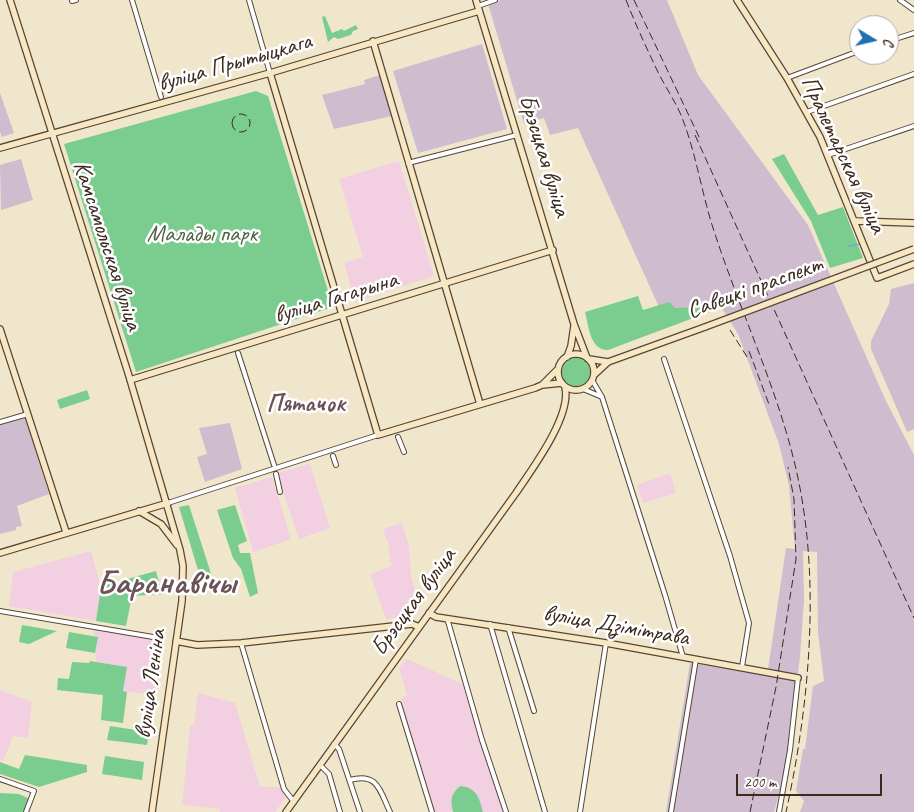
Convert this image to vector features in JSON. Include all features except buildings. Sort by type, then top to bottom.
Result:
[{"type":"main road","name":"Камсамольская вуліца","points":[[10,0],[168,503]]},
{"type":"main road","name":"Пралетарская вуліца","points":[[737,0],[807,112],[828,155],[856,221],[877,278],[914,264]]},
{"type":"main road","name":"вуліца Прытыцкага","points":[[0,148],[270,73],[373,41],[477,5]]},
{"type":"main road","name":"Брэсцкая вуліца","points":[[477,5],[574,324],[588,359]]},
{"type":"main road","points":[[373,41],[480,404]]},
{"type":"main road","points":[[270,73],[378,435],[542,385],[563,385],[580,390],[593,378],[593,367],[588,359],[577,354],[567,357],[542,385]]},
{"type":"main road","points":[[856,221],[914,223]]},
{"type":"main road","name":"вуліца Гагарына","points":[[130,380],[553,250]]},
{"type":"main road","name":"Савецкі праспект","points":[[593,378],[608,362],[914,250]]},
{"type":"main road","name":"Брэсцкая вуліца","points":[[567,357],[571,346],[574,324]]},
{"type":"main road","points":[[0,328],[66,532]]},
{"type":"main road","name":"Савецкі праспект","points":[[588,359],[608,362]]},
{"type":"main road","points":[[558,369],[563,385]]},
{"type":"main road","name":"Брэсцкая вуліца","points":[[563,385],[566,396],[564,408]]},
{"type":"main road","name":"Брэсцкая вуліца","points":[[286,812],[516,493],[541,454],[564,408],[580,390]]},
{"type":"main road","points":[[0,553],[168,503]]},
{"type":"main road","name":"вуліца Леніна","points":[[152,812],[183,588],[180,550],[168,503]]},
{"type":"main road","points":[[139,511],[161,524],[180,550]]},
{"type":"main road","name":"вуліца Дзімітрава","points":[[429,613],[436,617],[606,643],[798,678]]},
{"type":"main road","points":[[176,641],[197,645],[242,643],[412,624],[419,627]]},
{"type":"street","points":[[132,0],[161,97]]},
{"type":"street","points":[[248,0],[270,73]]},
{"type":"street","name":"вуліца Прытыцкага","points":[[477,5],[496,0]]},
{"type":"street","points":[[900,0],[914,10]]},
{"type":"street","points":[[899,38],[914,33]]},
{"type":"street","points":[[787,78],[849,55]]},
{"type":"street","points":[[807,112],[914,74]]},
{"type":"street","points":[[828,155],[914,126]]},
{"type":"street","points":[[408,163],[517,134]]},
{"type":"street","points":[[9,138],[11,145]]},
{"type":"street","points":[[238,353],[274,465]]},
{"type":"street","points":[[664,359],[730,556],[749,624],[742,667]]},
{"type":"street","points":[[593,378],[602,397],[683,656]]},
{"type":"street","points":[[580,390],[602,397]]},
{"type":"street","points":[[0,422],[28,414]]},
{"type":"street","points":[[168,503],[378,435]]},
{"type":"street","points":[[398,437],[404,452]]},
{"type":"street","points":[[333,456],[336,465]]},
{"type":"street","points":[[276,474],[280,492]]},
{"type":"street","points":[[0,611],[159,638]]},
{"type":"street","points":[[447,618],[482,740],[506,812]]},
{"type":"street","points":[[490,624],[545,812]]},
{"type":"street","points":[[508,627],[534,711]]},
{"type":"street","points":[[242,643],[284,789],[294,802]]},
{"type":"street","points":[[580,812],[606,643]]},
{"type":"street","points":[[671,812],[696,659]]},
{"type":"street","points":[[779,812],[790,750],[798,678]]},
{"type":"street","points":[[399,704],[432,812]]},
{"type":"street","points":[[334,744],[339,749],[360,812]]},
{"type":"street","points":[[320,764],[329,774],[340,812]]},
{"type":"street","points":[[350,780],[363,776],[370,779],[377,786],[390,812]]},
{"type":"street","points":[[0,779],[34,791],[26,812]]},
{"type":"shaded area","points":[[501,0],[667,0],[698,75],[808,225],[886,401],[914,455],[914,812],[800,812],[804,801],[796,791],[803,749],[805,749],[813,686],[824,681],[818,632],[817,552],[803,551],[804,600],[800,657],[784,776],[774,812],[666,812],[690,663],[767,676],[786,548],[795,549],[789,486],[779,444],[738,334],[720,305],[663,323],[659,307],[578,128],[550,135],[544,118],[524,124],[488,4]]},
{"type":"shaded area","points":[[482,44],[507,129],[418,153],[393,71]]},
{"type":"shaded area","points":[[380,75],[392,116],[334,129],[322,95],[365,84],[364,80]]},
{"type":"shaded area","points":[[0,93],[14,133],[2,137],[0,132]]},
{"type":"shaded area","points":[[21,159],[33,200],[1,210],[0,165]]},
{"type":"shaded area","points":[[399,161],[434,276],[355,302],[344,263],[363,257],[339,179]]},
{"type":"shaded area","points":[[914,283],[914,429],[907,432],[871,349],[871,341],[889,304],[891,289]]},
{"type":"shaded area","points":[[25,418],[49,494],[17,506],[22,526],[16,527],[16,530],[0,534],[0,425]]},
{"type":"shaded area","points":[[230,423],[242,469],[205,482],[197,457],[207,454],[199,428]]},
{"type":"shaded area","points":[[310,464],[330,528],[299,539],[277,473]]},
{"type":"shaded area","points":[[670,473],[676,493],[643,503],[637,485]]},
{"type":"shaded area","points":[[272,477],[291,539],[253,552],[235,488]]},
{"type":"shaded area","points":[[402,523],[409,547],[411,576],[420,610],[417,613],[386,619],[370,574],[392,566],[388,550],[390,549],[383,529]]},
{"type":"shaded area","points":[[91,551],[101,587],[96,621],[9,606],[13,572]]},
{"type":"shaded area","points":[[94,629],[165,639],[156,695],[123,691],[127,667],[97,662],[95,653],[98,638],[93,635]]},
{"type":"shaded area","points":[[407,659],[462,684],[503,812],[435,812],[401,700],[407,695],[399,668]]},
{"type":"shaded area","points":[[0,690],[32,702],[28,738],[13,736],[3,761],[0,760]]},
{"type":"shaded area","points":[[198,693],[235,703],[260,787],[280,787],[286,797],[275,812],[220,812],[220,809],[182,805],[190,726],[194,725]]},
{"type":"green space","points":[[325,16],[332,33],[342,29],[344,31],[356,25],[358,29],[353,31],[351,35],[338,39],[334,37],[328,42],[322,17]]},
{"type":"green space","name":"Малады парк","points":[[256,91],[268,96],[333,307],[136,372],[64,144]]},
{"type":"green space","points":[[784,154],[818,215],[843,207],[863,258],[830,268],[811,221],[772,159]]},
{"type":"green space","points":[[638,296],[643,310],[669,302],[675,308],[701,307],[712,311],[608,350],[597,346],[591,337],[585,312]]},
{"type":"green space","points":[[576,358],[586,362],[590,372],[586,382],[576,386],[566,382],[562,372],[566,362]]},
{"type":"green space","points":[[87,390],[90,399],[60,409],[57,400]]},
{"type":"green space","points":[[189,505],[215,586],[204,590],[179,507]]},
{"type":"green space","points":[[235,505],[247,541],[238,545],[240,553],[250,553],[258,593],[250,597],[241,569],[233,558],[217,510]]},
{"type":"green space","points":[[156,571],[162,594],[132,596],[126,626],[96,621],[101,587],[109,584],[125,585],[127,579]]},
{"type":"green space","points":[[22,625],[57,631],[29,644],[19,642]]},
{"type":"green space","points":[[69,632],[98,637],[95,653],[66,648]]},
{"type":"green space","points":[[90,661],[127,667],[123,691],[127,692],[123,723],[101,720],[103,695],[57,690],[58,678],[69,679],[72,662],[89,663]]},
{"type":"green space","points":[[110,726],[149,732],[147,745],[107,740]]},
{"type":"green space","points":[[25,755],[87,765],[87,772],[39,787],[0,774],[0,762],[19,769]]},
{"type":"green space","points":[[105,756],[144,762],[142,780],[102,774]]},
{"type":"green space","points":[[460,786],[474,791],[483,812],[453,812],[452,798]]},
{"type":"green space","points":[[0,793],[19,794],[30,799],[23,812],[0,812]]},
{"type":"waterway","points":[[848,246],[860,244]]},
{"type":"railway","points":[[626,0],[649,53],[687,130],[711,222],[783,420],[799,483],[809,564],[809,648],[801,731],[786,812]]},
{"type":"railway","points":[[634,0],[701,141]]},
{"type":"railway","points":[[237,114],[245,114],[250,119],[250,123],[248,130],[237,132],[232,127],[232,119],[237,114]]},
{"type":"railway","points":[[695,135],[914,618]]},
{"type":"railway","points":[[730,330],[749,360]]},
{"type":"railway","points":[[749,351],[770,407]]},
{"type":"railway","points":[[750,812],[776,687],[796,559],[794,499],[788,467]]},
{"type":"district","name":"Пятачок","points":[[306,404]]},
{"type":"district","name":"Баранавічы","points":[[166,584]]}]
